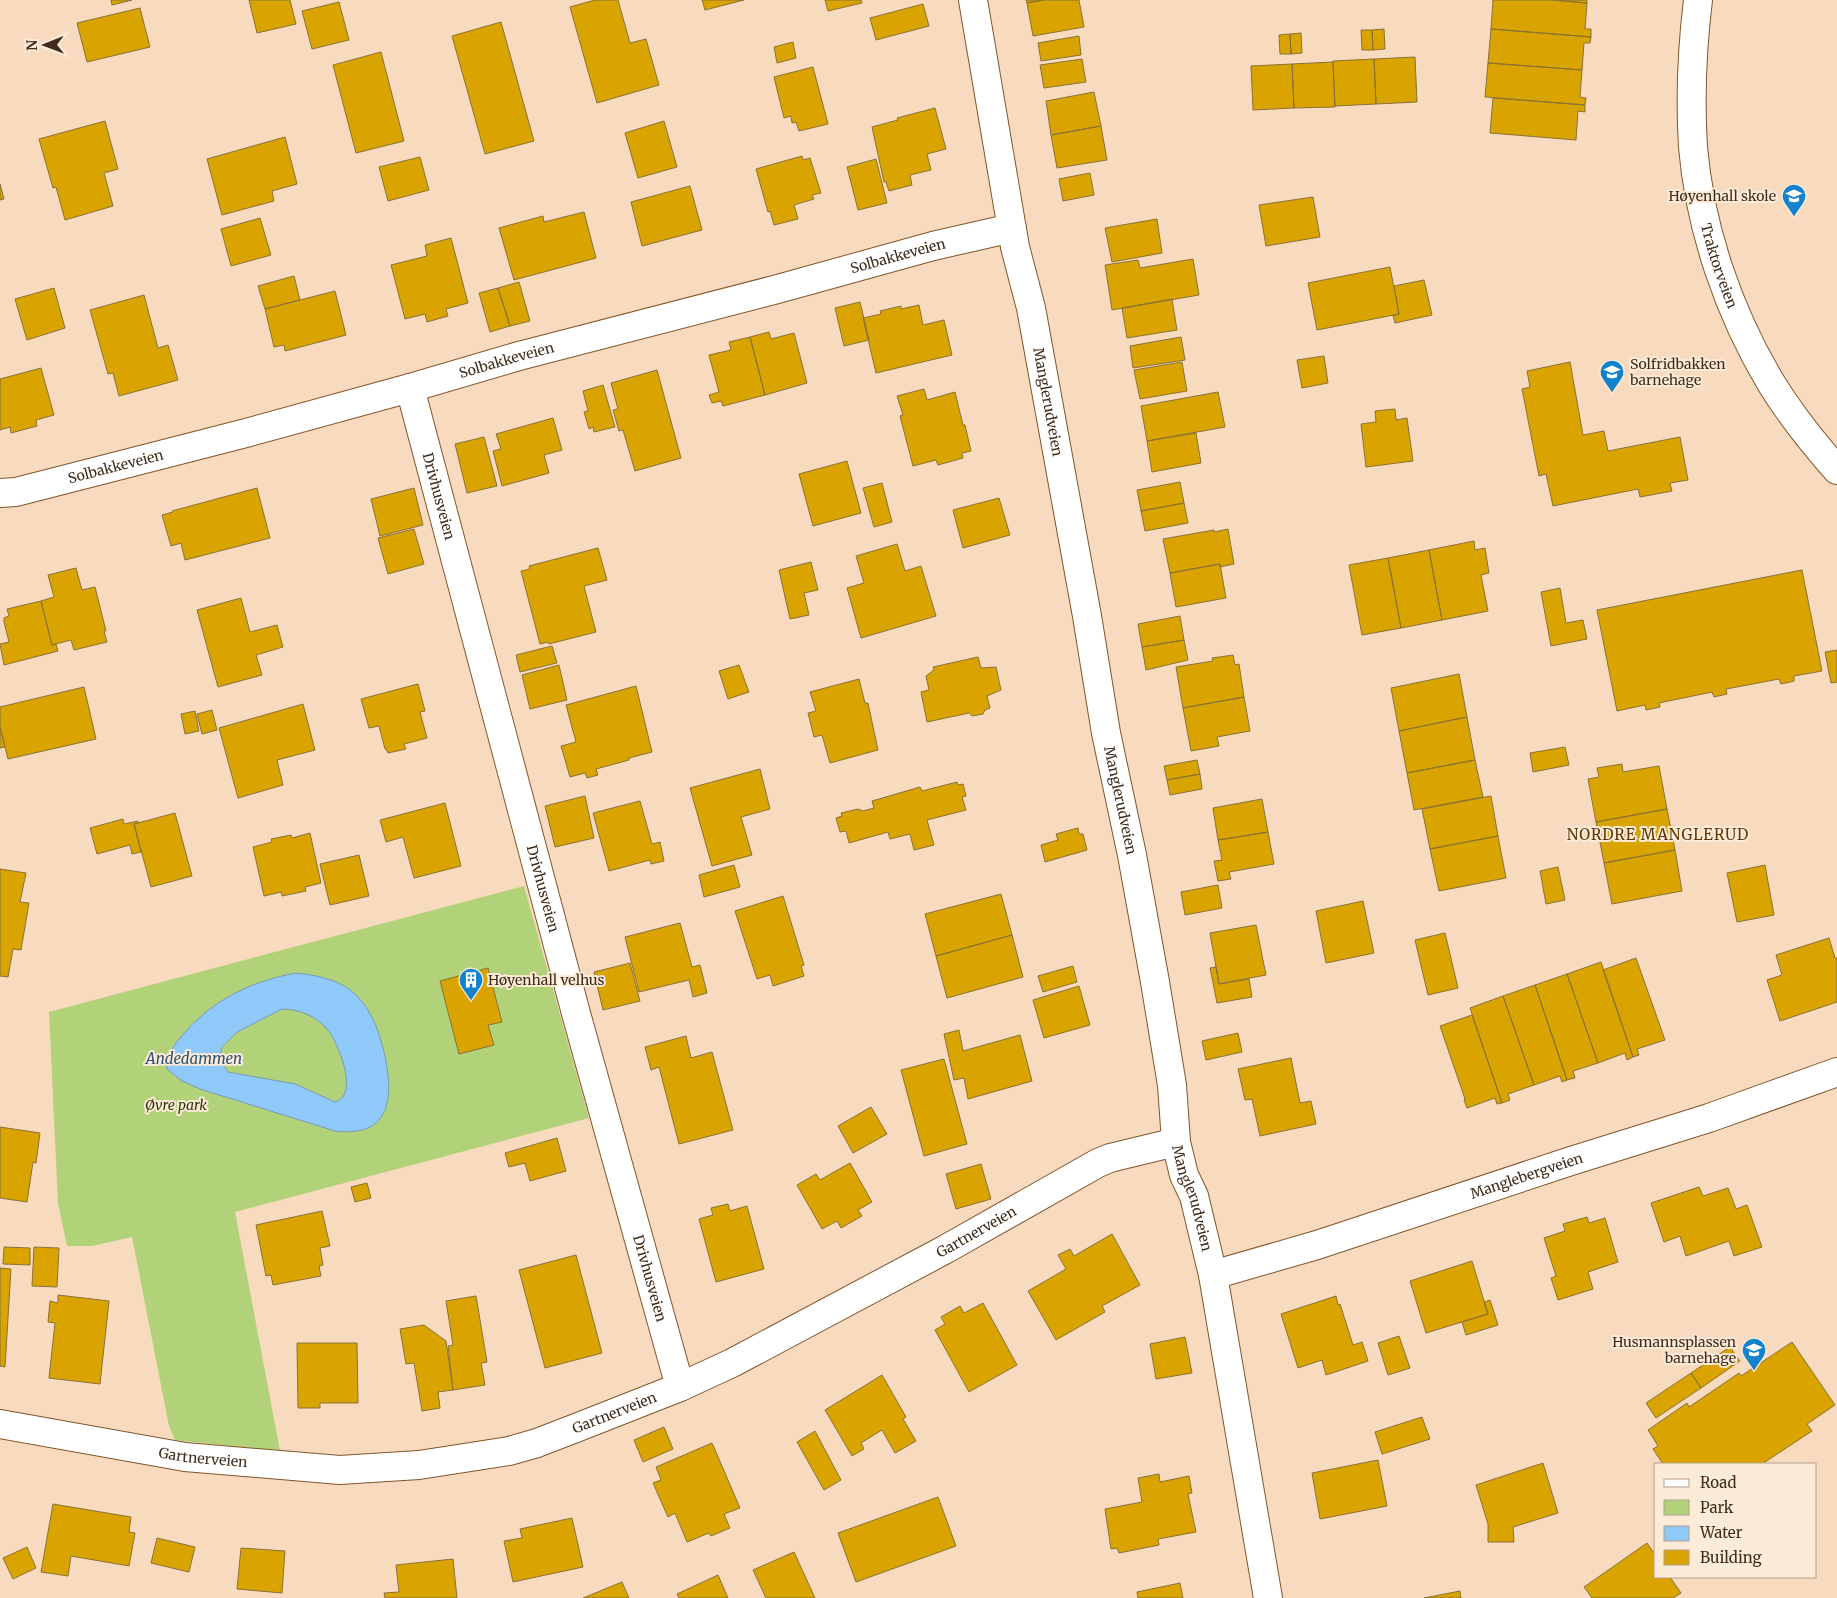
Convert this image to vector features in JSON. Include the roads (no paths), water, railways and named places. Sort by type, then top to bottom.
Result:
[{"type":"street","name":"Manglerudveien","points":[[973,0],[1012,228],[1031,308],[1087,616],[1106,733],[1132,855],[1155,982],[1172,1085],[1176,1142],[1184,1175],[1194,1196],[1213,1275],[1268,1598]]},
{"type":"street","name":"Traktorveien","points":[[1698,0],[1691,90],[1694,149],[1703,213],[1728,293],[1751,348],[1789,410],[1837,470]]},
{"type":"street","name":"Solbakkeveien","points":[[0,493],[16,492],[119,466],[410,388],[519,356],[774,290],[932,246],[1012,228]]},
{"type":"street","name":"Drivhusveien","points":[[410,388],[577,1017],[680,1387]]},
{"type":"street","name":"Manglebergveien","points":[[1213,1275],[1317,1244],[1709,1118],[1837,1072]]},
{"type":"street","name":"Gartnerveien","points":[[0,1424],[185,1457],[340,1470],[380,1469],[442,1462],[509,1451],[562,1434],[680,1387],[732,1363],[946,1248],[1098,1163],[1110,1158],[1176,1142]]},
{"type":"water","name":"Andedammen","points":[[296,973],[312,975],[336,982],[356,995],[367,1008],[377,1029],[384,1052],[389,1084],[385,1111],[378,1121],[368,1128],[354,1131],[335,1131],[200,1089],[182,1081],[167,1069],[170,1052],[180,1038],[204,1013],[247,987]],"holes":[[[282,1009],[307,1014],[318,1020],[332,1035],[341,1056],[346,1079],[346,1090],[342,1098],[335,1102],[295,1084],[228,1072],[219,1059],[222,1047],[237,1032]]]},
{"type":"place","name":"Høyenhall skole","points":[[1794,217]]},
{"type":"place","name":"Solfridbakken barnehage","points":[[1612,393]]},
{"type":"place","name":"Høyenhall velhus","points":[[471,1001]]},
{"type":"place","name":"Husmannsplassen barnehage","points":[[1754,1371]]},
{"type":"district","name":"NORDRE MANGLERUD","points":[[1658,835]]},
{"type":"park label","name":"Øvre park","points":[[176,1105]]}]
